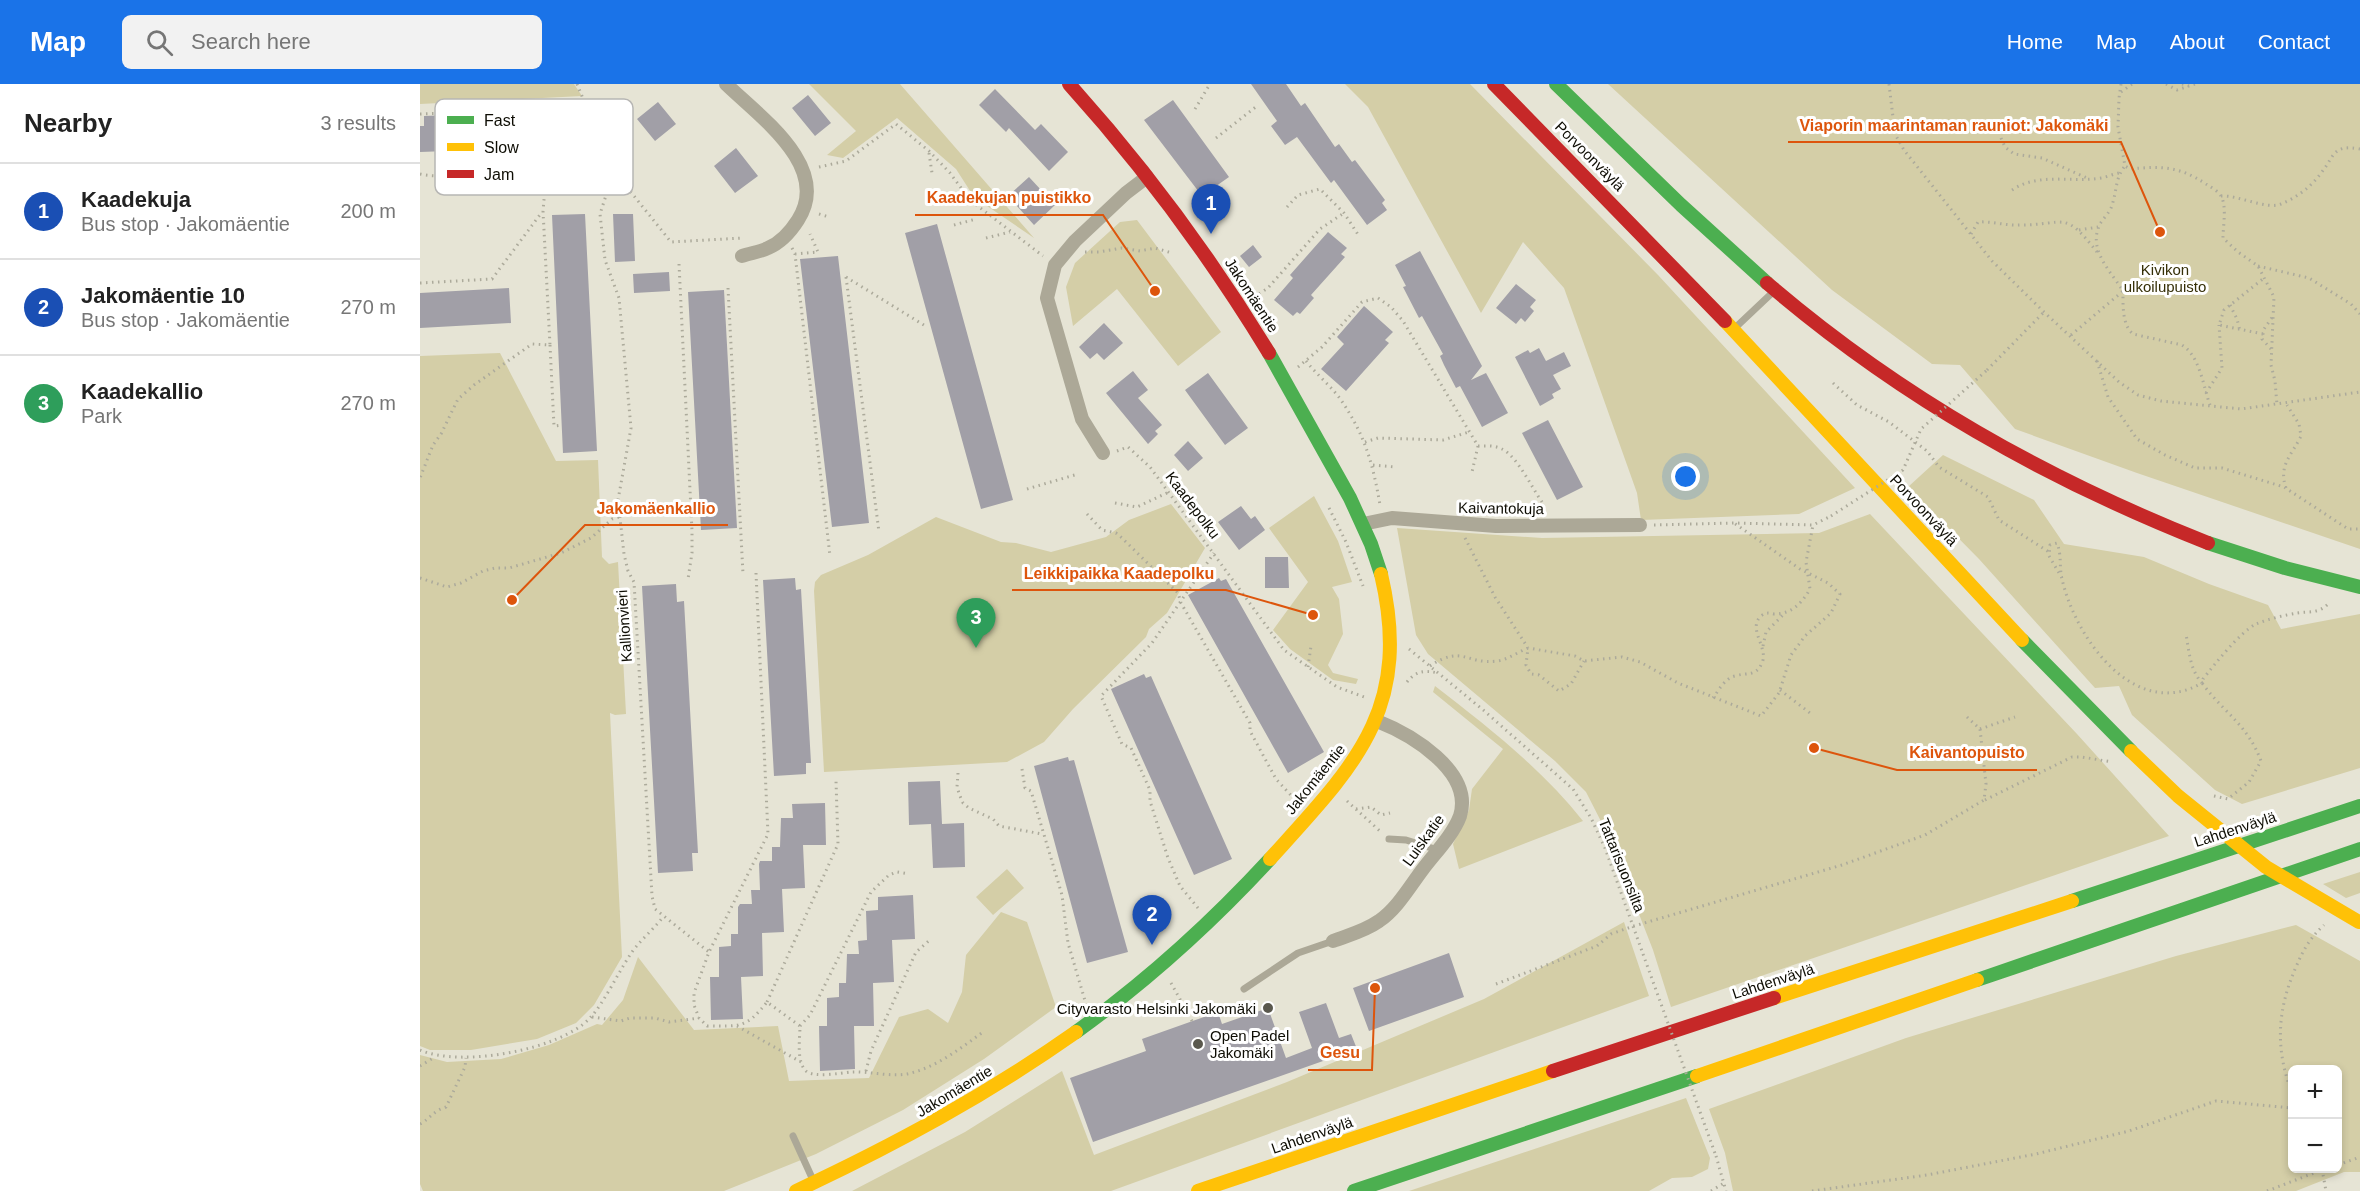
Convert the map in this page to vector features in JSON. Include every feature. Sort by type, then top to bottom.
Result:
[{"type":"main road","name":"Jakomäentie","points":[[796,1191],[916,1133],[973,1099],[1094,1019],[1178,951],[1311,813],[1345,774],[1377,721],[1388,680],[1390,629],[1387,603],[1377,560],[1363,524],[1283,376],[1214,267],[1147,177],[1069,84]]},
{"type":"main road","name":"Porvoonväylä","points":[[1494,84],[1630,220],[1734,329],[2049,670],[2131,751],[2178,796],[2266,867],[2360,923]]},
{"type":"main road","name":"Porvoonväylä","points":[[1556,84],[1723,243],[1776,290],[1879,370],[1953,420],[2026,462],[2104,501],[2259,561],[2360,587]]},
{"type":"main road","name":"Lahdenväylä","points":[[1198,1191],[1605,1054],[2360,806]]},
{"type":"main road","points":[[1354,1191],[1652,1092],[2360,849]]},
{"type":"street","points":[[726,84],[784,140],[797,157],[807,180],[806,207],[794,227],[767,249],[742,256]]},
{"type":"street","points":[[1103,453],[1082,419],[1047,298],[1055,264],[1075,241],[1147,177]]},
{"type":"street","name":"Kaivantokuja","points":[[1363,524],[1377,519],[1392,518],[1465,525],[1640,525]]},
{"type":"street","name":"Luiskatie","points":[[1333,941],[1360,932],[1384,917],[1438,850],[1460,816],[1460,795],[1457,782],[1436,757],[1410,737],[1377,721]]},
{"type":"lane","points":[[1734,329],[1776,290]]},
{"type":"lane","points":[[1389,839],[1406,840],[1438,850]]},
{"type":"lane","points":[[1244,989],[1298,953],[1333,941]]},
{"type":"lane","points":[[794,1136],[814,1183]]},
{"type":"path","name":"Kallionvieri","points":[[577,84],[585,99]]},
{"type":"path","points":[[1195,109],[1210,84]]},
{"type":"path","points":[[1889,84],[1895,134],[1904,150],[1992,261],[2096,361],[2119,382],[2138,395],[2161,401],[2241,409],[2360,392]]},
{"type":"path","points":[[2121,84],[2118,98],[2118,127],[2125,166],[2130,169],[2167,167],[2190,174],[2221,196],[2230,196],[2268,206],[2278,205],[2307,188],[2322,173],[2335,152],[2350,148],[2360,149]]},
{"type":"path","points":[[2121,92],[2132,84]]},
{"type":"path","points":[[2166,84],[2177,90],[2195,84]]},
{"type":"path","points":[[2182,84],[2188,86]]},
{"type":"path","points":[[1216,138],[1257,106]]},
{"type":"path","points":[[420,114],[435,113]]},
{"type":"path","points":[[819,167],[846,161],[896,124],[929,151],[950,173],[970,200],[1047,259]]},
{"type":"path","points":[[2001,138],[2005,147],[2014,154],[2042,158],[2088,178]]},
{"type":"path","points":[[929,151],[932,173]]},
{"type":"path","points":[[2100,256],[2097,248],[2098,227],[2112,206],[2119,173],[2125,166]]},
{"type":"path","points":[[2012,190],[2024,183],[2049,178],[2103,178],[2119,173]]},
{"type":"path","points":[[420,174],[435,177]]},
{"type":"path","points":[[1287,207],[1298,195],[1320,189],[1344,213],[1359,236]]},
{"type":"path","points":[[544,195],[543,211],[554,426],[562,425]]},
{"type":"path","name":"Kallionvieri","points":[[605,195],[600,214],[605,260],[619,298],[631,428],[618,500],[619,517],[624,554],[628,571],[634,582],[652,896],[655,909],[663,917]]},
{"type":"path","points":[[633,195],[671,242],[742,238]]},
{"type":"path","points":[[2221,196],[2224,211],[2223,238],[2238,252],[2258,266],[2309,278],[2351,304],[2360,314]]},
{"type":"path","points":[[420,283],[492,279],[543,211]]},
{"type":"path","points":[[1254,297],[1268,288],[1320,229],[1344,213]]},
{"type":"path","points":[[819,214],[829,217]]},
{"type":"path","points":[[954,225],[976,219]]},
{"type":"path","points":[[1971,234],[1978,222],[2021,225],[2066,221],[2078,230],[2100,256],[2123,291],[2125,320],[2129,331],[2133,334],[2182,345],[2188,349],[2196,358],[2210,405]]},
{"type":"path","points":[[2078,230],[2098,227]]},
{"type":"path","points":[[986,237],[1010,232]]},
{"type":"path","points":[[810,234],[818,252],[795,254],[830,556]]},
{"type":"path","points":[[1082,252],[1122,248],[1140,250],[1155,248],[1172,253]]},
{"type":"path","points":[[679,264],[692,531],[692,553],[688,579]]},
{"type":"path","points":[[2258,266],[2274,297],[2271,365],[2277,405]]},
{"type":"path","points":[[879,532],[846,277],[927,327]]},
{"type":"path","points":[[2206,393],[2222,368],[2219,325],[2224,310],[2264,278]]},
{"type":"path","points":[[729,288],[743,574]]},
{"type":"path","points":[[2070,336],[2123,291]]},
{"type":"path","points":[[1283,376],[1322,347],[1362,302],[1378,298],[1391,307],[1403,321],[1478,446],[1472,472]]},
{"type":"path","points":[[2230,305],[2240,331]]},
{"type":"path","points":[[1640,525],[1734,523],[1813,525],[1832,516],[1903,470],[1921,429],[1987,370],[2043,312]]},
{"type":"path","points":[[2271,349],[2262,339],[2274,315]]},
{"type":"path","points":[[2219,325],[2263,334]]},
{"type":"path","points":[[420,478],[433,445],[458,399],[532,344],[550,345]]},
{"type":"path","points":[[1306,361],[1319,378],[1340,398],[1365,442],[1373,465],[1380,505]]},
{"type":"path","points":[[2096,361],[2108,397],[2137,439],[2195,468],[2222,468],[2287,489],[2348,529],[2360,529]]},
{"type":"path","points":[[1833,383],[1857,405],[1889,422],[1927,452],[1939,467],[1988,497],[1999,520],[2049,552]]},
{"type":"path","points":[[2286,404],[2299,424],[2301,436],[2286,460],[2283,472],[2287,489]]},
{"type":"path","points":[[1365,442],[1378,438],[1443,440],[1470,432]]},
{"type":"path","points":[[1478,446],[1503,449],[1514,459],[1542,502]]},
{"type":"path","name":"Kaadepolku","points":[[1128,447],[1150,467],[1284,650],[1337,687],[1364,697]]},
{"type":"path","points":[[1373,465],[1395,467]]},
{"type":"path","points":[[1027,489],[1078,474]]},
{"type":"path","points":[[1115,502],[1137,507],[1169,492]]},
{"type":"path","points":[[1329,508],[1346,542],[1365,596]]},
{"type":"path","points":[[1087,514],[1102,530],[1116,533],[1122,538],[1173,586],[1223,679],[1233,691],[1276,779],[1311,813]]},
{"type":"path","points":[[420,578],[447,587],[461,583],[483,571],[509,568],[561,553],[591,538],[612,519],[619,517]]},
{"type":"path","points":[[1465,525],[1463,534],[1472,555],[1495,597],[1528,648],[1575,656],[1584,662],[1622,657],[1640,662],[1678,683],[1741,710],[1761,716],[1779,692],[1791,654],[1805,636],[1831,614],[1840,594],[1828,583],[1809,575],[1734,523]]},
{"type":"path","points":[[1763,648],[1756,630],[1756,623],[1762,615],[1785,612],[1795,608],[1810,589],[1806,562],[1813,525]]},
{"type":"path","points":[[2062,578],[2061,553],[2057,543],[2049,545],[2053,566],[2062,578],[2081,630],[2109,666],[2129,682],[2157,693],[2189,690],[2202,683],[2210,669],[2236,641],[2256,624],[2298,612],[2312,613],[2323,609],[2328,604]]},
{"type":"path","points":[[1210,920],[1180,886],[1157,824],[1150,801],[1150,790],[1131,748],[1122,744],[1101,696],[1138,659],[1181,603],[1214,554]]},
{"type":"path","points":[[756,573],[768,834],[710,952],[694,993],[694,1005],[699,1018],[707,1026],[748,1023],[766,1002],[838,844],[836,781]]},
{"type":"path","points":[[1713,698],[1728,680],[1736,675],[1749,675],[1759,670],[1764,660],[1763,648],[1766,632],[1785,612]]},
{"type":"path","points":[[2186,634],[2190,661],[2196,677],[2202,683]]},
{"type":"path","points":[[1308,667],[1311,646]]},
{"type":"path","points":[[1430,666],[1451,655],[1465,656],[1481,662],[1500,661],[1528,648]]},
{"type":"path","points":[[1528,648],[1526,665],[1530,674],[1539,675],[1559,691],[1571,684],[1584,662]]},
{"type":"path","name":"Tattarisuonsilta","points":[[1409,649],[1482,708],[1572,789],[1591,818],[1605,848],[1634,926],[1716,1156],[1726,1191]]},
{"type":"path","points":[[1406,684],[1413,674],[1426,671],[1438,673]]},
{"type":"path","points":[[1779,692],[1810,713]]},
{"type":"path","points":[[1496,984],[1597,946],[1611,934],[1842,866],[1925,834],[1984,800],[1986,784],[1980,729],[1967,717]]},
{"type":"path","points":[[1980,729],[2015,717]]},
{"type":"path","points":[[1022,769],[1025,788],[1031,791],[1062,895],[1068,943],[1084,998],[1094,1019]]},
{"type":"path","points":[[958,773],[957,787],[963,803],[969,808],[993,819],[999,826],[1042,834]]},
{"type":"path","points":[[1347,801],[1371,821]]},
{"type":"path","points":[[1356,809],[1371,807],[1381,816],[1390,813]]},
{"type":"path","points":[[909,874],[897,872],[889,875],[870,892],[810,1015],[800,1026],[801,1062],[806,1071],[814,1075],[866,1071],[910,1074],[941,1060],[983,1032]]},
{"type":"path","points":[[420,1050],[436,1056],[466,1058],[514,1053],[578,1028],[592,1017],[631,953],[663,917],[710,952]]},
{"type":"path","points":[[2288,1081],[2280,1042],[2281,1011],[2291,978],[2305,948],[2313,935],[2333,921]]},
{"type":"path","points":[[866,1071],[870,1051],[916,952],[931,939]]},
{"type":"path","points":[[1171,982],[1192,1021]]},
{"type":"path","points":[[766,1002],[800,1026]]},
{"type":"path","points":[[592,1017],[621,1021],[630,1018],[655,1018],[669,1022],[699,1018]]},
{"type":"path","points":[[736,1025],[801,1062]]},
{"type":"path","points":[[420,1066],[436,1056]]},
{"type":"path","points":[[420,1124],[426,1121],[434,1111],[446,1107],[465,1067],[466,1058]]},
{"type":"path","points":[[1812,1191],[1927,1175],[2036,1154],[2129,1131],[2216,1101],[2288,1108]]},
{"type":"path","points":[[2342,1163],[2360,1157]]},
{"type":"path","points":[[2268,1191],[2312,1173]]},
{"type":"path","points":[[2323,1173],[2326,1191]]},
{"type":"path","points":[[1711,1191],[1724,1182]]},
{"type":"green space","points":[[420,84],[574,84],[582,96],[435,99],[435,103],[420,104]]},
{"type":"green space","points":[[809,84],[900,84],[1034,238],[974,197],[956,169],[897,118],[843,158],[827,155],[856,131]]},
{"type":"green space","points":[[1345,84],[1470,84],[1658,275],[1855,488],[1799,514],[1641,520],[1637,493],[1564,288],[1523,242],[1481,313],[1368,107]]},
{"type":"green space","name":"Kivikon ulkoilupuisto","points":[[1608,84],[2360,84],[2360,549],[2015,429],[1960,365],[1932,364],[1832,290]]},
{"type":"green space","points":[[1137,220],[1221,332],[1178,366],[1117,289],[1073,326],[1066,287],[1075,263],[1120,222]]},
{"type":"green space","points":[[500,353],[556,461],[598,460],[602,557],[609,564],[618,562],[626,714],[610,713],[622,957],[594,1005],[576,1023],[537,1039],[471,1050],[430,1050],[420,1046],[420,356]]},
{"type":"green space","points":[[1943,455],[2034,500],[2064,544],[2144,557],[2268,605],[2281,629],[2360,614],[2360,768],[2242,804],[2215,790],[2132,715],[2119,686],[2095,688],[1979,559],[1908,487]]},
{"type":"green space","points":[[1314,496],[1338,541],[1352,582],[1332,587],[1339,599],[1343,634],[1328,665],[1333,673],[1358,679],[1356,684],[1333,680],[1290,649],[1273,630],[1308,582],[1269,528]]},
{"type":"green space","points":[[1171,504],[1205,548],[1167,613],[1149,629],[1146,637],[1073,709],[1044,742],[1007,762],[824,772],[814,591],[815,582],[821,575],[868,555],[936,517],[1001,542],[1016,543],[1051,552],[1106,537],[1129,520]]},
{"type":"green space","points":[[1870,514],[2077,734],[2169,836],[1671,1007],[1653,950],[1609,837],[1586,792],[1555,761],[1428,654],[1416,635],[1397,528],[1542,538],[1819,533]]},
{"type":"green space","points":[[1435,686],[1532,766],[1583,821],[1459,869],[1453,844],[1469,810],[1472,789],[1503,749],[1433,692]]},
{"type":"green space","points":[[1007,869],[1024,888],[993,915],[976,897]]},
{"type":"green space","points":[[2360,872],[2360,893],[2346,898],[2323,884]]},
{"type":"green space","points":[[1001,912],[1027,922],[1056,1007],[984,1059],[903,1110],[816,1154],[724,1191],[423,1191],[420,1184],[420,1055],[447,1062],[501,1059],[549,1045],[597,1024],[602,1025],[623,1000],[638,957],[694,1030],[778,1026],[789,1081],[869,1078],[899,1017],[928,1009],[948,1023],[962,992],[966,955]]},
{"type":"green space","points":[[1624,922],[1649,996],[1111,1191],[852,1191],[965,1132],[1062,1071],[1094,1155],[1287,1082],[1484,999]]},
{"type":"green space","points":[[2296,925],[2360,961],[2360,1172],[2342,1173],[2342,1065],[2288,1065],[2288,1173],[2341,1173],[2296,1191],[1733,1191],[1725,1153],[1709,1109],[1906,1038],[2176,956]]},
{"type":"green space","points":[[1686,1098],[1710,1158],[1708,1169],[1692,1177],[1672,1178],[1649,1191],[1409,1191]]},
{"type":"building","points":[[1251,84],[1286,84],[1301,106],[1305,103],[1335,147],[1339,144],[1352,162],[1355,160],[1385,200],[1382,203],[1387,210],[1367,225],[1334,180],[1331,183],[1297,137],[1285,145],[1271,126],[1277,121]]},
{"type":"building","points":[[995,89],[1035,130],[1041,124],[1068,152],[1049,171],[1009,128],[1006,132],[979,105]]},
{"type":"building","points":[[808,95],[831,123],[815,136],[792,108]]},
{"type":"building","points":[[1173,100],[1229,177],[1202,196],[1144,120]]},
{"type":"building","points":[[658,102],[676,124],[655,141],[637,119]]},
{"type":"building","points":[[424,116],[435,116],[435,151],[420,152],[420,126],[424,126]]},
{"type":"building","points":[[736,148],[758,176],[735,193],[714,166]]},
{"type":"building","points":[[1029,177],[1055,205],[1034,225],[1008,196]]},
{"type":"building","points":[[585,214],[597,451],[563,453],[552,215]]},
{"type":"building","points":[[613,214],[633,214],[635,261],[615,262]]},
{"type":"building","points":[[937,224],[1013,500],[981,509],[905,233]]},
{"type":"building","points":[[1328,232],[1347,248],[1341,254],[1345,257],[1311,295],[1314,298],[1300,314],[1297,312],[1293,316],[1274,300],[1293,278],[1290,275]]},
{"type":"building","points":[[1253,245],[1262,257],[1249,267],[1240,256]]},
{"type":"building","points":[[1420,251],[1482,366],[1471,380],[1486,373],[1508,413],[1482,427],[1460,386],[1456,388],[1440,356],[1443,354],[1422,316],[1419,318],[1395,265]]},
{"type":"building","points":[[838,256],[869,523],[832,527],[800,259]]},
{"type":"building","points":[[669,272],[670,291],[634,293],[633,274]]},
{"type":"building","points":[[1516,284],[1536,300],[1530,307],[1534,311],[1525,322],[1521,318],[1516,324],[1496,308]]},
{"type":"building","points":[[509,288],[511,323],[420,328],[420,293]]},
{"type":"building","points":[[724,290],[737,528],[701,530],[688,292]]},
{"type":"building","points":[[1364,306],[1393,332],[1385,340],[1389,343],[1346,391],[1321,369],[1344,344],[1337,337]]},
{"type":"building","points":[[1104,323],[1123,343],[1104,360],[1097,353],[1090,359],[1079,347]]},
{"type":"building","points":[[1539,348],[1546,361],[1564,352],[1571,366],[1553,375],[1561,389],[1552,394],[1554,398],[1540,406],[1515,357],[1528,350],[1530,353]]},
{"type":"building","points":[[1133,371],[1148,390],[1138,398],[1162,425],[1155,431],[1158,434],[1148,444],[1106,393]]},
{"type":"building","points":[[1208,373],[1248,428],[1225,445],[1185,390]]},
{"type":"building","points":[[1548,420],[1583,487],[1557,500],[1522,433]]},
{"type":"building","points":[[1188,441],[1203,458],[1188,471],[1174,455]]},
{"type":"building","points":[[1241,506],[1251,519],[1255,516],[1265,530],[1239,550],[1218,522]]},
{"type":"building","points":[[1265,557],[1288,557],[1289,588],[1265,588]]},
{"type":"building","points":[[795,578],[796,590],[801,589],[811,763],[806,763],[806,774],[774,776],[763,580]]},
{"type":"building","points":[[1219,578],[1221,581],[1226,579],[1324,752],[1288,773],[1188,595]]},
{"type":"building","points":[[676,584],[677,602],[684,601],[698,853],[692,853],[693,871],[658,873],[642,586]]},
{"type":"building","points":[[1144,674],[1146,678],[1151,676],[1232,859],[1194,875],[1111,689]]},
{"type":"building","points":[[1068,757],[1069,761],[1074,760],[1128,952],[1087,963],[1034,766]]},
{"type":"building","points":[[940,781],[942,824],[964,823],[965,867],[933,868],[931,824],[909,825],[908,782]]},
{"type":"building","points":[[825,803],[826,845],[803,845],[805,888],[782,889],[784,932],[762,933],[763,976],[741,977],[743,1019],[711,1020],[710,977],[719,977],[719,947],[731,946],[731,934],[738,934],[738,907],[740,904],[752,904],[751,890],[760,890],[759,864],[760,861],[772,861],[772,847],[780,847],[781,818],[793,818],[792,804]]},
{"type":"building","points":[[913,895],[915,939],[892,940],[894,982],[873,983],[874,1026],[854,1026],[855,1069],[820,1071],[819,1026],[827,1026],[827,998],[839,997],[839,983],[846,983],[847,954],[859,954],[858,941],[867,940],[866,911],[878,910],[878,897]]},
{"type":"building","points":[[1449,953],[1464,997],[1369,1031],[1353,988]]},
{"type":"building","points":[[1326,1003],[1339,1038],[1351,1034],[1357,1049],[1093,1142],[1070,1078],[1146,1051],[1142,1039],[1218,1012],[1222,1024],[1268,1008],[1286,1058],[1312,1048],[1299,1012]]},
{"type":"traffic: fast","points":[[1556,84],[1681,205],[1767,283]]},
{"type":"traffic: fast","points":[[1269,353],[1350,498],[1371,544],[1381,574]]},
{"type":"traffic: fast","points":[[2208,543],[2285,568],[2360,587]]},
{"type":"traffic: fast","points":[[2022,640],[2131,751]]},
{"type":"traffic: fast","points":[[2072,901],[2360,806]]},
{"type":"traffic: fast","points":[[1977,980],[2360,849]]},
{"type":"traffic: fast","points":[[1076,1032],[1177,950],[1225,906],[1270,859]]},
{"type":"traffic: fast","points":[[1354,1191],[1697,1076]]},
{"type":"traffic: slow","points":[[1725,321],[2022,640]]},
{"type":"traffic: slow","points":[[1270,859],[1328,794],[1351,763],[1369,732],[1382,699],[1389,663],[1389,621],[1381,574]]},
{"type":"traffic: slow","points":[[2131,751],[2178,796],[2266,867],[2359,922]]},
{"type":"traffic: slow","points":[[1774,998],[2072,901]]},
{"type":"traffic: slow","points":[[1697,1076],[1977,980]]},
{"type":"traffic: slow","points":[[796,1191],[939,1118],[1008,1077],[1076,1032]]},
{"type":"traffic: slow","points":[[1198,1191],[1553,1071]]},
{"type":"traffic: jam","points":[[1069,84],[1124,148],[1175,214],[1224,283],[1269,353]]},
{"type":"traffic: jam","points":[[1494,84],[1725,321]]},
{"type":"traffic: jam","points":[[1767,283],[1869,363],[1977,432],[2089,491],[2208,543]]},
{"type":"traffic: jam","points":[[1553,1071],[1774,998]]},
{"type":"place","name":"Viaporin maarintaman rauniot: Jakomäki","points":[[2160,232]]},
{"type":"place","name":"Kaadekuja","points":[[1211,234]]},
{"type":"place","name":"Kaadekujan puistikko","points":[[1155,291]]},
{"type":"place","name":"Jakomäenkallio","points":[[512,600]]},
{"type":"place","name":"Leikkipaikka Kaadepolku","points":[[1313,615]]},
{"type":"place","name":"Kaadekallio","points":[[976,648]]},
{"type":"place","name":"Kaivantopuisto","points":[[1814,748]]},
{"type":"place","name":"Jakomäentie 10","points":[[1152,945]]},
{"type":"place","name":"Gesu","points":[[1375,988]]},
{"type":"place","name":"Cityvarasto Helsinki Jakomäki","points":[[1268,1008]]},
{"type":"place","name":"Open Padel Jakomäki","points":[[1198,1044]]}]
